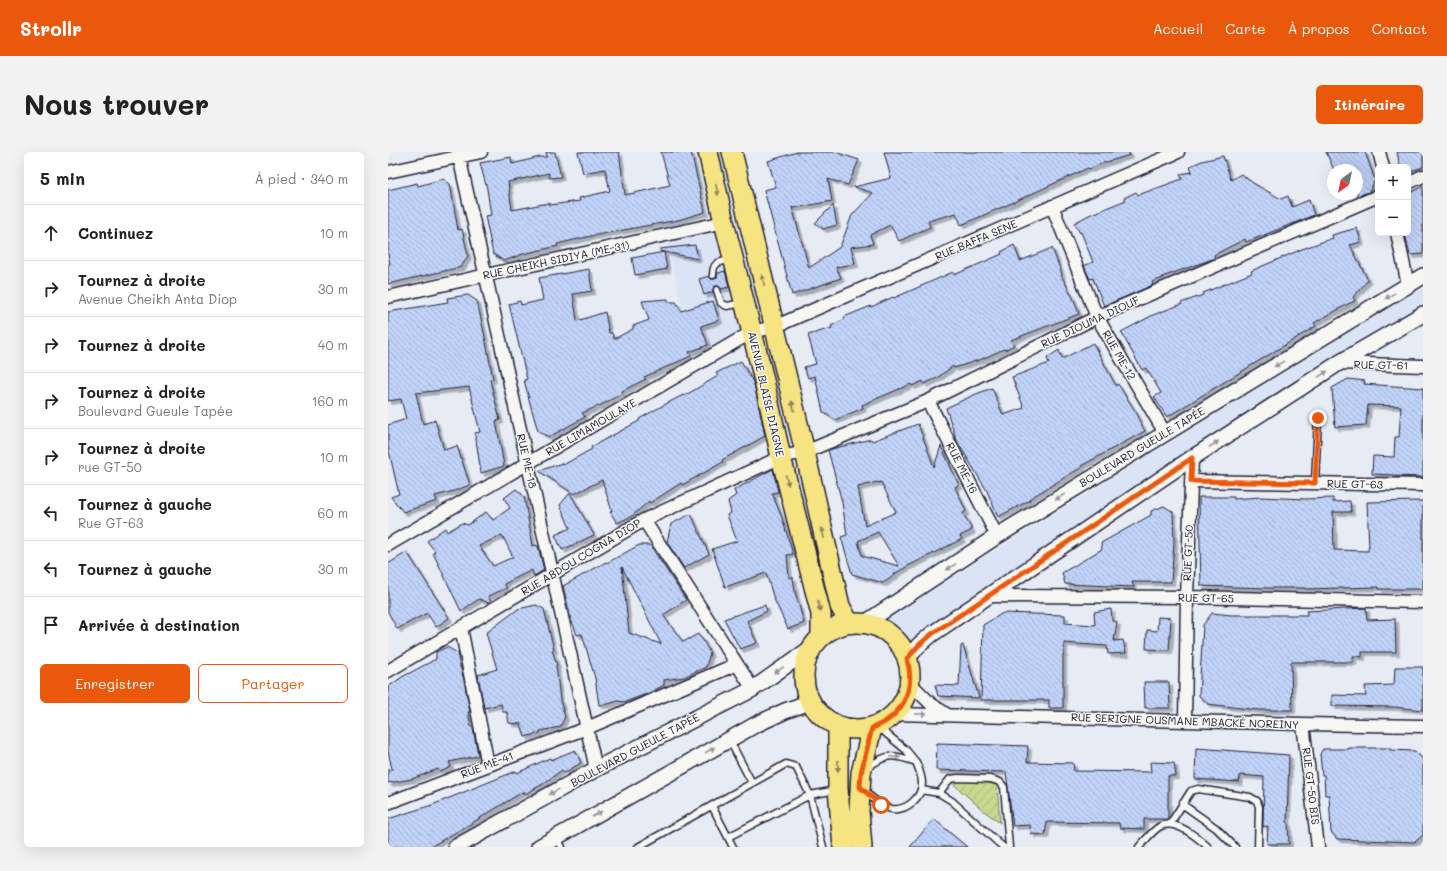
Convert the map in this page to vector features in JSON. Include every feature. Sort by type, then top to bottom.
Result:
[{"type":"main road","name":"AVENUE BLAISE DIAGNE","points":[[708,152],[781,457],[821,614],[816,642]]},
{"type":"main road","name":"AVENUE BLAISE DIAGNE","points":[[733,152],[805,452],[840,606],[857,623]]},
{"type":"main road","points":[[808,560],[827,554]]},
{"type":"main road","points":[[857,623],[879,628],[891,635],[903,650],[907,659],[910,683],[905,700],[890,719],[874,727],[860,730],[838,727],[822,717],[810,702],[804,687],[803,671],[804,663],[816,642],[834,628],[857,623]]},
{"type":"main road","points":[[838,727],[838,790],[843,847]]},
{"type":"main road","points":[[862,847],[859,811],[861,780],[874,727]]},
{"type":"street","points":[[388,172],[458,154],[481,152]]},
{"type":"street","name":"RUE BAFFA SENE","points":[[752,332],[774,327],[1178,152]]},
{"type":"street","points":[[1380,152],[1382,164]]},
{"type":"street","name":"RUE ME-18","points":[[458,154],[596,769]]},
{"type":"street","points":[[1411,182],[1423,176]]},
{"type":"street","name":"RUE DIOUMA DIOUF","points":[[805,452],[928,401],[1097,317],[1375,197]]},
{"type":"street","name":"RUE ME-12","points":[[1052,206],[1097,317],[1165,433]]},
{"type":"street","name":"RUE CHEIKH SIDIYA (ME-31)","points":[[388,297],[724,222]]},
{"type":"street","points":[[1398,236],[1408,285]]},
{"type":"street","name":"BOULEVARD GUEULE TAPÉE","points":[[857,623],[1423,276]]},
{"type":"street","points":[[907,659],[918,646],[932,634],[1192,458],[1339,364],[1423,314]]},
{"type":"street","name":"RUE LIMAMOULAYE","points":[[388,546],[752,332]]},
{"type":"street","name":"RUE GT-61","points":[[1339,364],[1423,366]]},
{"type":"street","name":"RUE ME-16","points":[[928,401],[997,536]]},
{"type":"street","name":"RUE ABDOU COGNA DIOP","points":[[388,671],[644,520],[781,457],[805,452]]},
{"type":"street","name":"RUE GT-50","points":[[1185,720],[1186,597],[1192,458]]},
{"type":"street","name":"RUE GT-63","points":[[1191,481],[1423,485]]},
{"type":"street","points":[[644,520],[753,689]]},
{"type":"street","name":"RUE GT-65","points":[[989,596],[1186,597],[1423,602]]},
{"type":"street","points":[[461,628],[488,765]]},
{"type":"street","name":"BOULEVARD GUEULE TAPÉE","points":[[456,847],[596,769],[753,689],[816,642]]},
{"type":"street","name":"RUE ME-41","points":[[388,803],[586,728],[737,664]]},
{"type":"street","points":[[910,683],[931,704],[946,714]]},
{"type":"street","points":[[539,847],[559,842],[729,739],[773,717],[810,702]]},
{"type":"street","points":[[895,714],[946,714]]},
{"type":"street","name":"RUE SERIGNE OUSMANE MBACKÉ NOREINY","points":[[946,714],[1423,726]]},
{"type":"street","name":"RUE GT-50 BIS","points":[[1303,724],[1318,847]]},
{"type":"lane","points":[[713,274],[713,267],[717,263],[734,260]]},
{"type":"lane","points":[[717,290],[722,303],[727,306],[745,303]]},
{"type":"lane","points":[[1315,483],[1318,418]]},
{"type":"lane","points":[[874,727],[906,750],[916,762],[921,772],[922,782],[921,790],[910,804],[904,807],[892,809],[881,805],[861,780],[880,759],[888,756],[902,757],[916,762]]},
{"type":"lane","points":[[729,739],[752,783]]},
{"type":"lane","points":[[638,847],[786,764],[792,764],[796,767],[810,795],[822,847]]},
{"type":"lane","points":[[939,793],[950,779],[991,779],[1000,782],[1004,787],[1009,847]]},
{"type":"lane","points":[[1170,824],[1192,791],[1198,789],[1250,797],[1257,801],[1259,807],[1258,847]]},
{"type":"lane","points":[[728,837],[810,795],[838,790]]},
{"type":"lane","points":[[921,790],[939,793],[952,801],[1003,847]]},
{"type":"lane","points":[[1182,804],[1216,828],[1235,847]]},
{"type":"lane","points":[[712,806],[733,847]]},
{"type":"lane","points":[[1139,847],[1159,827],[1170,824],[1180,826],[1208,847]]},
{"type":"shaded area","points":[[722,227],[746,330],[694,358],[667,241]]},
{"type":"shaded area","points":[[1423,286],[1423,311],[1339,363],[907,644],[887,617]]},
{"type":"green space","points":[[968,779],[997,785],[1000,823],[951,782]]},
{"type":"building","points":[[546,152],[555,152],[561,177],[549,178],[549,173],[508,182],[512,210],[549,203],[550,205],[580,201],[579,198],[610,191],[605,169],[583,173],[578,152],[619,152],[625,195],[670,185],[661,152],[691,152],[705,212],[678,220],[591,236],[557,244],[558,246],[523,254],[504,261],[493,254],[485,216],[491,215],[487,189],[480,163],[511,157],[512,164],[540,157],[547,157]]},
{"type":"building","points":[[797,152],[835,152],[859,160],[848,185],[828,179],[832,201],[794,208],[792,207],[809,268],[840,247],[852,215],[873,193],[854,187],[891,178],[884,152],[1129,152],[1130,155],[1089,169],[1088,168],[961,225],[956,213],[928,221],[930,227],[899,241],[890,225],[870,235],[873,244],[851,247],[855,264],[836,267],[841,278],[792,295],[764,190],[776,187],[768,161]]},
{"type":"building","points":[[1326,152],[1365,152],[1375,180],[1369,192],[1363,194],[1363,164],[1331,164]]},
{"type":"building","points":[[1397,152],[1423,152],[1423,167],[1411,171],[1411,164],[1399,164]]},
{"type":"building","points":[[1223,156],[1231,180],[1241,174],[1253,183],[1281,199],[1288,196],[1292,207],[1309,200],[1314,215],[1246,242],[1245,239],[1214,255],[1215,258],[1162,277],[1163,278],[1152,282],[1153,285],[1104,306],[1093,278],[1090,279],[1084,266],[1093,262],[1081,232],[1080,233],[1074,223],[1089,215],[1126,200],[1124,198],[1136,192],[1138,195],[1182,179],[1180,174],[1192,172],[1190,166],[1202,161]]},
{"type":"building","points":[[443,179],[450,184],[458,230],[462,229],[468,256],[461,267],[388,284],[388,265],[390,264],[388,254],[388,190],[417,183],[418,186]]},
{"type":"building","points":[[1423,186],[1423,254],[1410,255],[1406,236],[1411,236],[1411,192]]},
{"type":"building","points":[[833,205],[837,225],[823,229],[815,223]]},
{"type":"building","points":[[1357,228],[1361,242],[1350,245],[1368,280],[1353,297],[1355,301],[1314,323],[1316,326],[1167,417],[1154,397],[1161,393],[1146,368],[1142,370],[1121,332],[1153,315],[1252,273],[1251,271],[1302,249],[1333,238],[1332,235]]},
{"type":"building","points":[[695,245],[698,259],[660,251],[660,249]]},
{"type":"building","points":[[1014,245],[1020,261],[1052,248],[1062,274],[1061,275],[1074,300],[1079,314],[1011,340],[1014,345],[1005,350],[1004,349],[982,359],[954,368],[953,366],[937,378],[924,384],[923,381],[912,386],[911,384],[862,405],[863,408],[835,420],[823,412],[815,376],[808,378],[804,367],[816,364],[808,335],[832,328],[831,326],[845,319],[844,317],[893,297],[894,298],[953,272],[954,275],[1002,254],[1001,252]]},
{"type":"building","points":[[664,252],[667,269],[635,275],[632,258]]},
{"type":"building","points":[[589,269],[592,291],[573,294],[577,321],[605,312],[609,333],[612,333],[614,339],[633,329],[633,326],[649,320],[642,301],[668,299],[668,302],[676,302],[681,311],[713,301],[719,320],[701,326],[708,345],[689,352],[691,356],[644,377],[646,379],[622,391],[623,393],[603,404],[582,413],[585,417],[549,437],[538,431],[524,380],[527,379],[509,304],[520,301],[521,305],[543,300],[539,278]]},
{"type":"building","points":[[725,271],[729,287],[721,289],[718,286],[715,286],[713,292],[704,295],[699,279],[709,276],[711,279],[715,279],[718,273]]},
{"type":"building","points":[[468,295],[477,301],[485,337],[493,379],[490,380],[500,420],[496,421],[504,466],[481,473],[475,433],[480,432],[469,387],[416,393],[423,424],[435,420],[444,450],[457,446],[470,485],[435,496],[437,501],[403,512],[391,497],[399,494],[388,447],[388,425],[406,419],[401,399],[388,401],[388,312],[448,302],[447,298]]},
{"type":"building","points":[[1093,343],[1116,386],[1118,384],[1139,417],[1138,418],[1145,431],[1081,466],[1082,467],[1029,499],[1030,500],[998,517],[987,491],[957,441],[946,408],[992,388],[1003,415],[1024,408],[1012,377],[1049,363],[1047,358],[1059,350],[1062,359]]},
{"type":"building","points":[[741,361],[754,384],[765,436],[722,460],[723,462],[711,469],[682,485],[681,483],[650,503],[649,501],[632,516],[617,523],[610,512],[612,511],[602,480],[574,494],[539,471],[562,463],[563,465],[592,449],[591,447],[639,421],[639,419],[683,395],[684,396],[718,376],[716,373]]},
{"type":"building","points":[[1348,379],[1365,381],[1364,384],[1423,388],[1423,477],[1372,474],[1373,456],[1394,457],[1395,437],[1399,437],[1401,406],[1368,405],[1366,425],[1335,427],[1332,388]]},
{"type":"building","points":[[918,424],[934,467],[941,446],[959,485],[955,487],[966,511],[963,513],[972,530],[960,536],[962,539],[908,566],[894,574],[895,575],[883,583],[852,574],[841,537],[847,535],[842,502],[828,450],[871,439],[872,441]],"holes":[[[881,482],[896,512],[865,526],[858,487]],[[878,532],[899,566],[862,556],[858,541]]]},
{"type":"building","points":[[773,469],[778,492],[772,493],[782,518],[793,554],[787,555],[789,578],[793,577],[795,592],[804,623],[788,629],[774,599],[766,573],[725,587],[712,549],[737,541],[727,515],[731,513],[728,501],[736,495],[734,490]]},
{"type":"building","points":[[516,489],[524,496],[533,546],[538,546],[544,570],[534,576],[532,570],[504,584],[507,588],[488,596],[491,602],[489,603],[479,599],[461,611],[433,553],[435,551],[427,541],[445,528],[447,532],[462,523],[468,525],[486,512],[493,520],[510,508],[504,498]],"holes":[[[502,535],[513,557],[493,566],[479,546]]]},
{"type":"building","points":[[570,493],[594,535],[562,550],[555,535],[570,528],[560,505]]},
{"type":"building","points":[[1199,497],[1234,497],[1234,499],[1260,497],[1305,499],[1333,498],[1333,502],[1350,501],[1351,512],[1333,512],[1334,550],[1368,551],[1367,502],[1423,501],[1423,589],[1379,589],[1379,587],[1305,589],[1201,586]]},
{"type":"building","points":[[1164,506],[1173,512],[1174,544],[1171,582],[1132,582],[1134,587],[1065,584],[1062,573],[1102,549],[1101,543],[1151,515],[1151,511]]},
{"type":"building","points":[[691,514],[709,554],[684,568],[667,542],[671,524]]},
{"type":"building","points":[[639,545],[650,545],[686,600],[663,615],[683,642],[698,634],[703,640],[710,653],[706,667],[684,677],[664,680],[664,685],[649,693],[625,702],[618,701],[599,705],[595,678],[582,634],[577,635],[571,619],[563,586],[606,562],[607,563]],"holes":[[[622,567],[661,644],[629,633]]]},
{"type":"building","points":[[407,552],[449,618],[436,627],[427,613],[397,629],[388,612],[388,564]]},
{"type":"building","points":[[536,605],[544,609],[554,650],[552,650],[557,665],[560,700],[565,717],[560,727],[540,731],[540,733],[525,737],[521,724],[509,723],[507,712],[503,712],[501,704],[484,708],[478,675],[497,669],[486,633],[518,609]]},
{"type":"building","points":[[765,605],[767,611],[747,621],[757,643],[740,649],[724,619]]},
{"type":"building","points":[[1366,608],[1367,620],[1395,619],[1396,652],[1362,652],[1362,657],[1353,656],[1353,662],[1291,662],[1292,710],[1258,710],[1208,704],[1199,696],[1203,625],[1212,613],[1231,615],[1307,615],[1307,611]]},
{"type":"building","points":[[1111,609],[1112,621],[1117,622],[1114,641],[1123,640],[1126,653],[1108,654],[1107,646],[1064,643],[1063,708],[1049,708],[1049,700],[981,700],[983,625],[1003,613],[1065,615],[1065,623],[1095,625],[1094,612]]},
{"type":"building","points":[[1158,617],[1171,618],[1169,650],[1146,649],[1147,630],[1157,631]]},
{"type":"building","points":[[963,645],[979,698],[938,696],[935,685],[959,686],[961,646]]},
{"type":"building","points":[[447,647],[459,654],[458,659],[464,680],[470,712],[468,712],[478,754],[477,756],[449,762],[451,767],[440,772],[438,769],[412,779],[388,783],[388,770],[392,769],[388,751],[388,687],[402,677],[436,659],[436,652]]},
{"type":"building","points":[[1395,667],[1423,667],[1423,710],[1394,707],[1332,706],[1332,695],[1366,696],[1365,686],[1394,685]]},
{"type":"building","points":[[1144,682],[1169,682],[1170,708],[1145,708]]},
{"type":"building","points":[[937,743],[1028,746],[1027,762],[1073,763],[1074,771],[1151,772],[1150,762],[1174,763],[1176,776],[1168,776],[1168,819],[1144,819],[1144,829],[1120,828],[1119,823],[1047,822],[1045,835],[1031,834],[1030,825],[1013,826],[1006,772],[936,770]]},
{"type":"building","points":[[1196,748],[1289,755],[1287,822],[1289,844],[1267,844],[1268,826],[1263,827],[1264,777],[1240,775],[1239,782],[1195,779]]},
{"type":"building","points":[[1390,748],[1390,750],[1415,751],[1423,759],[1423,835],[1415,842],[1337,839],[1331,832],[1329,795],[1325,795],[1324,775],[1322,775],[1320,754],[1323,749]]},
{"type":"building","points":[[575,750],[581,763],[564,773],[562,770],[543,784],[525,794],[524,791],[430,847],[388,847],[388,819],[432,805],[516,771],[517,773],[550,758],[551,760]]},
{"type":"building","points":[[934,819],[967,847],[910,847]]},
{"type":"route","points":[[881,805],[860,787],[861,773],[872,728],[890,719],[905,700],[910,683],[907,659],[918,646],[932,634],[1192,458],[1191,481],[1315,483],[1318,418]]}]
